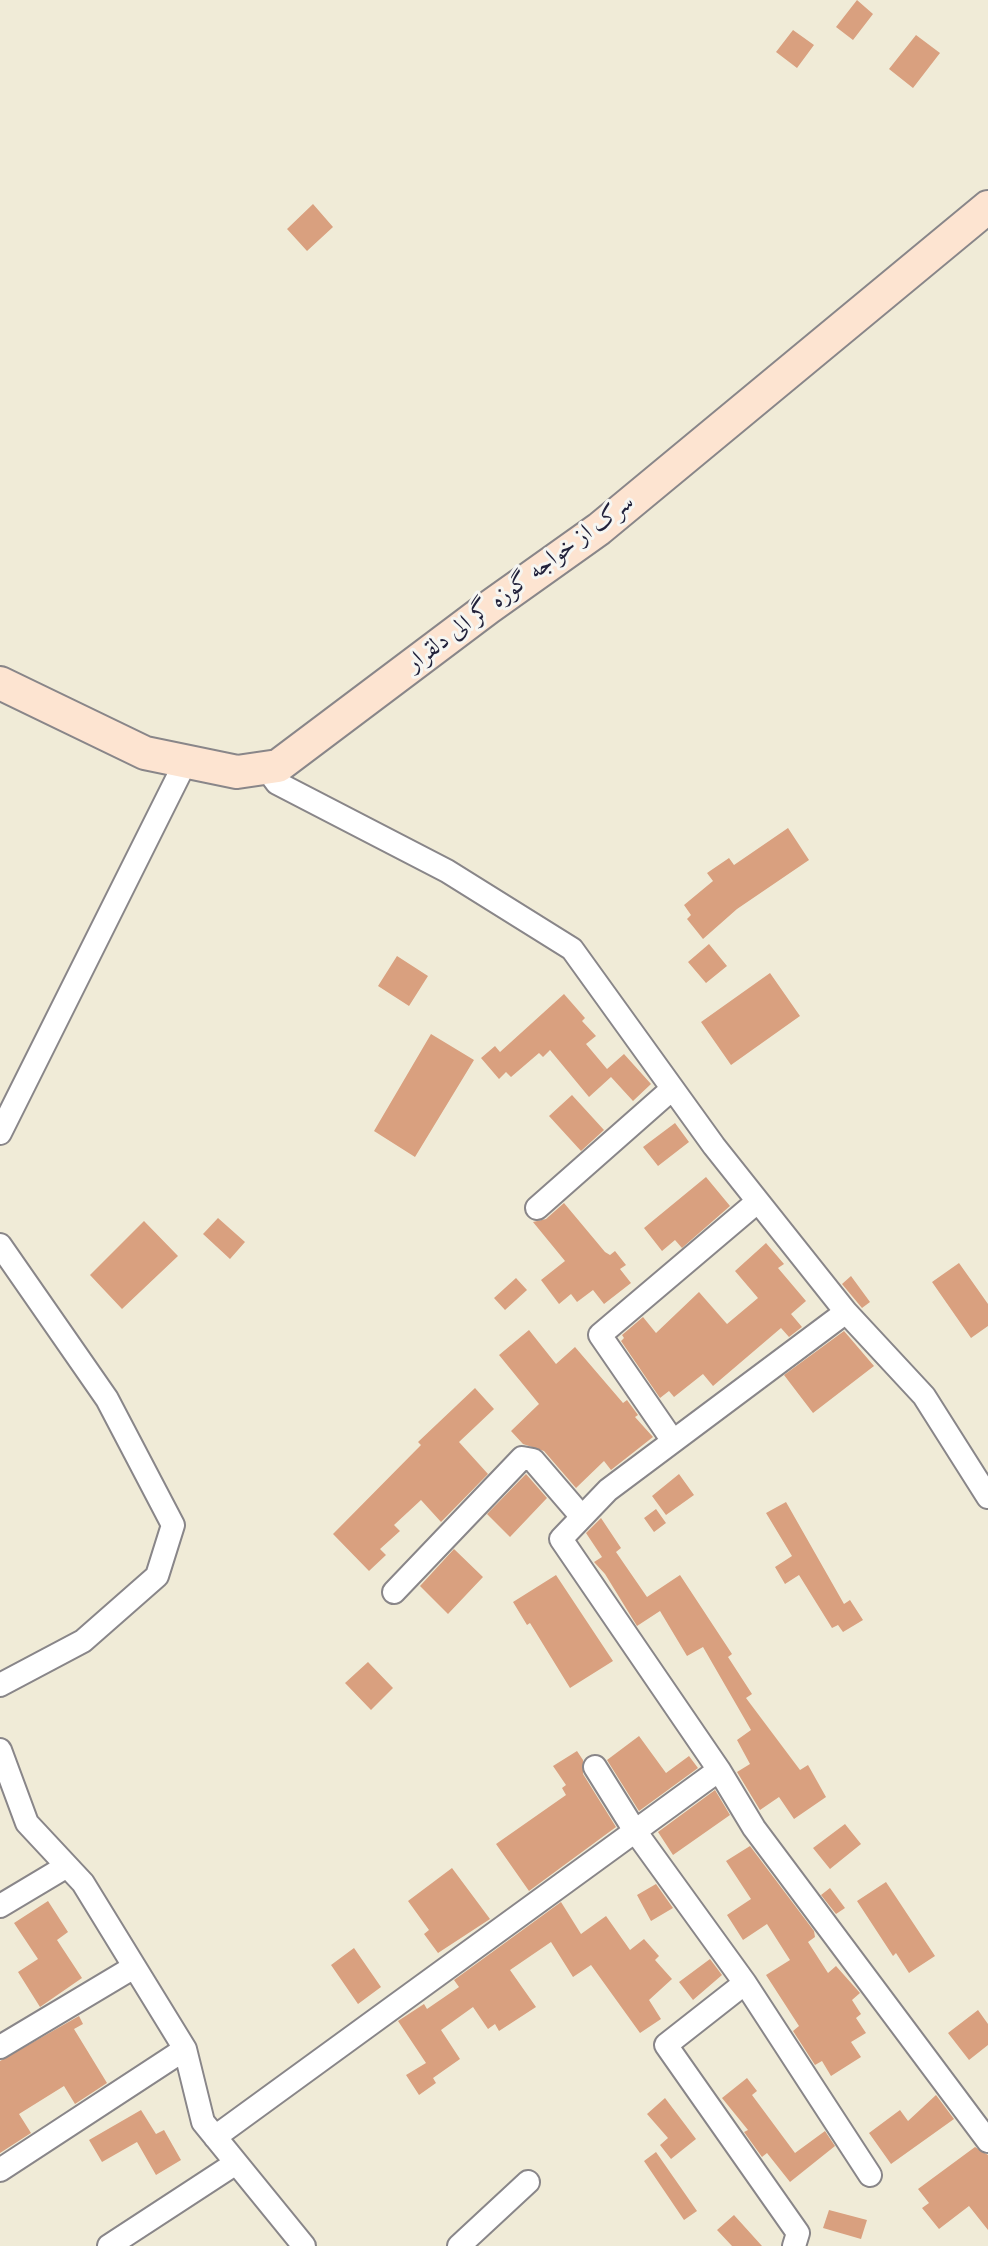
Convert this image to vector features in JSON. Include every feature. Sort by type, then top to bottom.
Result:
[{"type":"street","name":"سرک از خواجه گوزه گر الی دلقرار","points":[[0,683],[145,753],[237,772],[278,766],[599,529],[988,207]]},
{"type":"street","points":[[0,1133],[185,763]]},
{"type":"street","points":[[266,768],[277,783],[447,871],[572,949],[757,1202],[846,1312],[924,1396],[988,1497]]},
{"type":"street","points":[[537,1208],[672,1089]]},
{"type":"street","points":[[673,1441],[600,1335],[757,1202]]},
{"type":"street","points":[[0,1245],[107,1399],[173,1525],[157,1576],[83,1641],[0,1685]]},
{"type":"street","points":[[846,1312],[608,1490],[561,1539],[719,1770],[754,1828],[988,2141]]},
{"type":"street","points":[[394,1592],[522,1458],[533,1460],[582,1517]]},
{"type":"street","points":[[0,1750],[27,1823],[83,1883],[185,2049],[203,2122],[304,2246]]},
{"type":"street","points":[[595,1767],[635,1831],[745,1983],[870,2175]]},
{"type":"street","points":[[215,2137],[719,1770]]},
{"type":"street","points":[[0,1906],[67,1866]]},
{"type":"street","points":[[0,2047],[134,1967]]},
{"type":"street","points":[[745,1983],[666,2045],[798,2233],[794,2246]]},
{"type":"street","points":[[0,2170],[185,2049]]},
{"type":"street","points":[[109,2246],[236,2163]]},
{"type":"street","points":[[459,2246],[528,2182]]},
{"type":"building","points":[[857,0],[873,14],[853,40],[836,27]]},
{"type":"building","points":[[793,30],[814,45],[797,68],[776,52]]},
{"type":"building","points":[[916,35],[940,53],[913,88],[889,69]]},
{"type":"building","points":[[313,204],[333,227],[307,251],[287,229]]},
{"type":"building","points":[[788,828],[809,860],[737,909],[703,939],[687,919],[691,915],[684,905],[713,881],[707,873],[729,858],[734,865]]},
{"type":"building","points":[[709,944],[727,966],[706,983],[688,962]]},
{"type":"building","points":[[397,956],[428,976],[409,1006],[378,986]]},
{"type":"building","points":[[770,973],[800,1016],[731,1065],[701,1022]]},
{"type":"building","points":[[564,994],[596,1036],[586,1044],[607,1069],[624,1054],[651,1084],[633,1101],[611,1077],[589,1097],[550,1050],[543,1057],[539,1053],[511,1077],[506,1072],[499,1079],[481,1058],[495,1046],[500,1052]]},
{"type":"building","points":[[431,1034],[474,1060],[415,1157],[374,1131]]},
{"type":"building","points":[[572,1095],[604,1130],[581,1151],[549,1116]]},
{"type":"building","points":[[675,1123],[689,1142],[658,1166],[643,1147]]},
{"type":"building","points":[[706,1177],[730,1206],[682,1248],[675,1240],[662,1251],[644,1228]]},
{"type":"building","points":[[564,1203],[605,1252],[610,1255],[615,1251],[626,1265],[620,1269],[631,1283],[604,1304],[593,1290],[577,1302],[571,1294],[559,1304],[541,1280],[565,1261],[533,1222],[546,1219]]},
{"type":"building","points":[[218,1218],[245,1242],[230,1259],[203,1234]]},
{"type":"building","points":[[144,1221],[178,1256],[122,1309],[90,1275]]},
{"type":"building","points":[[766,1243],[784,1264],[778,1268],[806,1301],[791,1314],[802,1327],[789,1337],[781,1328],[713,1386],[703,1374],[674,1397],[669,1391],[660,1398],[621,1341],[624,1338],[622,1335],[643,1317],[656,1333],[699,1292],[727,1324],[758,1298],[735,1271]]},
{"type":"building","points":[[959,1263],[988,1304],[988,1326],[971,1338],[932,1282]]},
{"type":"building","points":[[851,1276],[870,1302],[862,1308],[842,1284]]},
{"type":"building","points":[[516,1278],[527,1290],[505,1310],[494,1298]]},
{"type":"building","points":[[529,1330],[556,1364],[575,1347],[623,1403],[627,1400],[638,1415],[635,1417],[653,1437],[611,1470],[604,1461],[576,1488],[544,1451],[523,1444],[511,1431],[539,1404],[499,1355]]},
{"type":"building","points":[[844,1331],[874,1366],[813,1413],[784,1375]]},
{"type":"building","points":[[475,1388],[494,1409],[459,1442],[488,1474],[441,1522],[421,1500],[394,1525],[400,1531],[380,1549],[386,1555],[369,1571],[333,1534],[421,1445],[418,1442]]},
{"type":"building","points":[[526,1474],[547,1498],[510,1537],[487,1514]]},
{"type":"building","points":[[679,1474],[694,1495],[666,1515],[652,1496]]},
{"type":"building","points":[[786,1502],[844,1604],[850,1600],[863,1620],[843,1632],[838,1625],[832,1628],[799,1575],[785,1584],[775,1567],[792,1556],[766,1513]]},
{"type":"building","points":[[656,1509],[666,1523],[654,1532],[644,1518]]},
{"type":"building","points":[[601,1518],[621,1548],[616,1552],[647,1597],[680,1575],[732,1654],[728,1657],[752,1694],[746,1698],[800,1770],[808,1765],[826,1797],[794,1819],[779,1797],[760,1810],[737,1772],[750,1764],[737,1740],[751,1730],[703,1647],[687,1656],[660,1611],[637,1626],[605,1574],[594,1562],[602,1557],[586,1533]]},
{"type":"building","points":[[454,1549],[483,1577],[448,1614],[420,1586]]},
{"type":"building","points":[[556,1575],[613,1661],[570,1688],[530,1623],[527,1625],[513,1602]]},
{"type":"building","points":[[368,1662],[393,1688],[371,1710],[345,1683]]},
{"type":"building","points":[[639,1736],[666,1773],[689,1756],[698,1768],[639,1811],[607,1760]]},
{"type":"building","points":[[577,1751],[583,1760],[583,1774],[616,1827],[529,1891],[496,1844],[566,1795],[562,1788],[566,1785],[553,1766]]},
{"type":"building","points":[[715,1790],[730,1815],[673,1855],[658,1832]]},
{"type":"building","points":[[845,1824],[861,1844],[830,1869],[813,1848]]},
{"type":"building","points":[[750,1846],[814,1931],[815,1937],[808,1942],[828,1973],[836,1966],[860,1993],[852,2000],[861,2014],[856,2018],[866,2033],[851,2042],[861,2057],[831,2076],[822,2061],[815,2065],[793,2031],[799,2026],[766,1975],[790,1960],[767,1924],[743,1940],[727,1915],[751,1899],[726,1861]]},
{"type":"building","points":[[452,1868],[490,1919],[438,1953],[424,1934],[429,1930],[408,1901]]},
{"type":"building","points":[[886,1882],[935,1956],[909,1973],[896,1953],[893,1956],[857,1901]]},
{"type":"building","points":[[656,1884],[673,1908],[651,1921],[637,1895]]},
{"type":"building","points":[[830,1888],[845,1908],[836,1914],[821,1895]]},
{"type":"building","points":[[48,1901],[68,1932],[57,1940],[82,1978],[40,2007],[18,1972],[38,1959],[14,1923]]},
{"type":"building","points":[[561,1902],[581,1934],[606,1916],[630,1950],[644,1939],[659,1956],[655,1960],[672,1979],[649,2000],[661,2019],[640,2033],[591,1965],[573,1977],[551,1942],[510,1970],[536,2007],[499,2031],[495,2024],[488,2029],[473,2007],[441,2030],[460,2059],[433,2078],[436,2083],[419,2095],[406,2075],[426,2063],[398,2021],[424,2004],[427,2009],[459,1987],[454,1980]]},
{"type":"building","points":[[354,1948],[381,1987],[358,2004],[331,1965]]},
{"type":"building","points":[[710,1959],[722,1975],[693,2000],[679,1982]]},
{"type":"building","points":[[978,2010],[988,2024],[988,2045],[969,2060],[948,2033]]},
{"type":"building","points":[[79,2016],[83,2024],[74,2029],[107,2083],[75,2104],[64,2086],[19,2114],[31,2133],[0,2153],[0,2061]]},
{"type":"building","points":[[747,2078],[757,2091],[752,2095],[795,2153],[825,2131],[835,2146],[790,2182],[767,2153],[762,2157],[744,2132],[748,2130],[722,2098]]},
{"type":"building","points":[[936,2095],[954,2119],[891,2164],[869,2133],[900,2110],[908,2121]]},
{"type":"building","points":[[665,2098],[696,2139],[671,2159],[660,2145],[668,2138],[647,2114]]},
{"type":"building","points":[[141,2110],[156,2134],[164,2130],[181,2160],[156,2175],[137,2142],[102,2162],[89,2140]]},
{"type":"building","points":[[975,2147],[988,2155],[988,2230],[969,2206],[939,2229],[922,2208],[929,2203],[918,2189]]},
{"type":"building","points":[[656,2152],[697,2211],[684,2220],[644,2161]]},
{"type":"building","points":[[829,2210],[867,2220],[861,2239],[823,2228]]},
{"type":"building","points":[[734,2215],[762,2246],[732,2246],[717,2230]]}]
